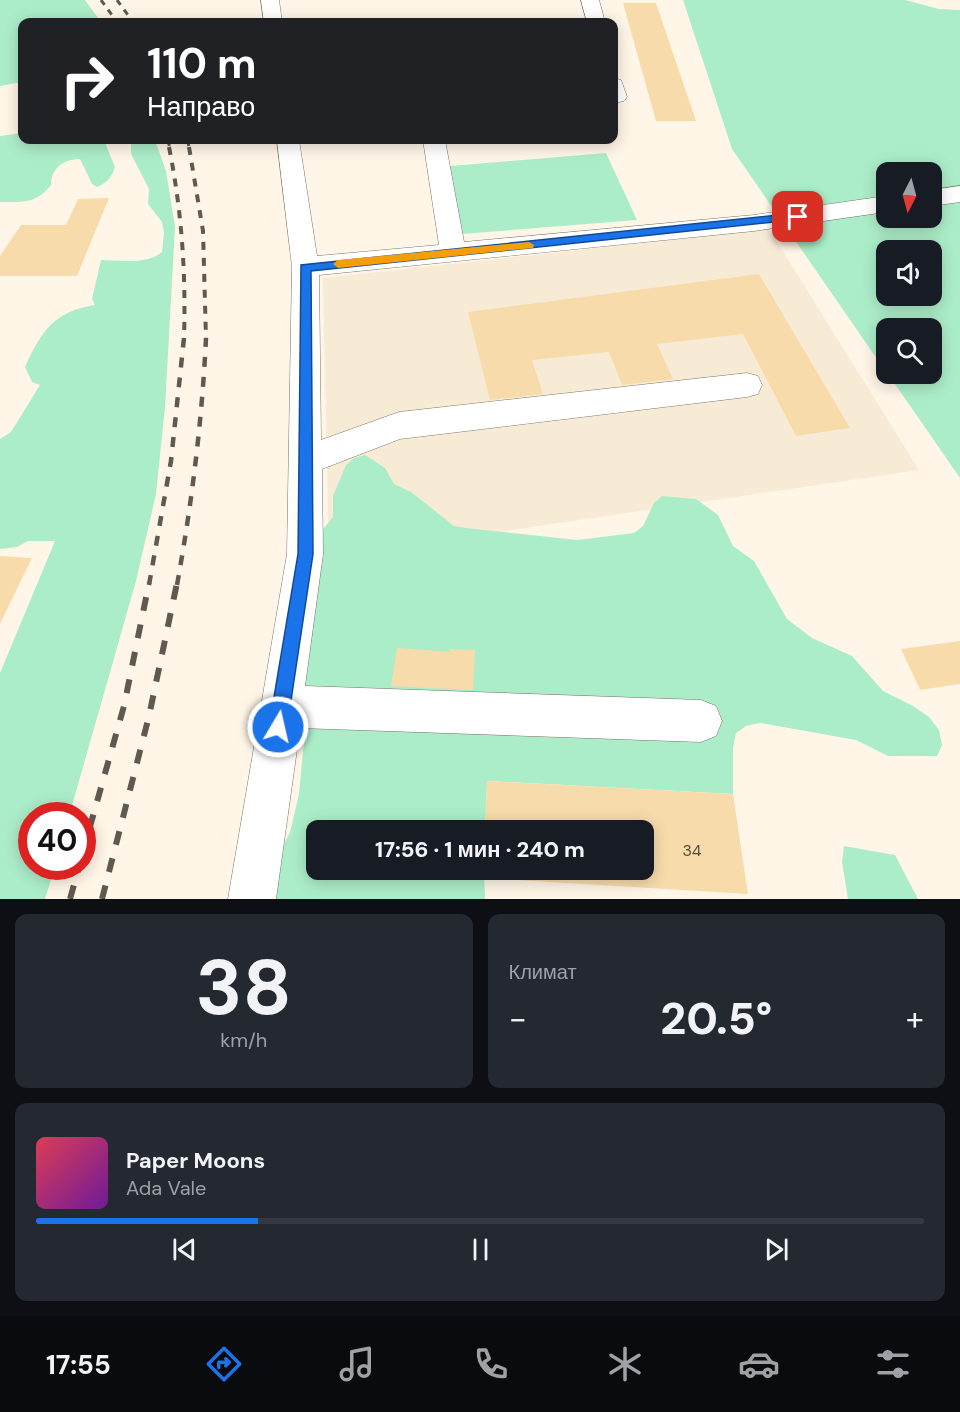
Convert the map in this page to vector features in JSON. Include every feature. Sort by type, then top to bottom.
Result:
[{"type":"street","points":[[270,0],[272,18]]},
{"type":"street","points":[[590,0],[595,18]]},
{"type":"street","points":[[252,899],[305,554],[305,267],[289,144]]},
{"type":"street","points":[[435,144],[453,253]]},
{"type":"street","points":[[942,197],[960,194]]},
{"type":"street","points":[[305,267],[754,223],[876,205]]},
{"type":"street","points":[[305,461],[399,426],[747,385]]},
{"type":"street","points":[[281,706],[701,720]]},
{"type":"shaded area","points":[[769,229],[919,470],[329,557],[323,278]]},
{"type":"green space","points":[[0,0],[85,0],[98,18],[18,18],[18,83],[0,86]]},
{"type":"green space","points":[[683,0],[905,0],[939,9],[960,10],[960,478],[895,384],[942,384],[942,318],[876,318],[876,358],[732,149]]},
{"type":"green space","points":[[18,134],[18,144],[106,144],[115,167],[114,171],[106,182],[97,187],[92,184],[80,159],[69,161],[56,169],[51,185],[40,196],[22,202],[0,202],[0,136]]},
{"type":"green space","points":[[131,144],[156,144],[166,171],[175,227],[165,407],[156,494],[136,581],[73,802],[18,802],[18,880],[51,880],[45,899],[0,899],[0,673],[55,541],[28,541],[17,547],[0,549],[0,439],[11,432],[40,385],[32,382],[25,367],[44,333],[59,318],[69,312],[95,305],[92,299],[101,260],[149,259],[162,252],[164,233],[162,222],[148,204],[149,189],[131,154]]},
{"type":"green space","points":[[606,153],[637,220],[462,234],[450,166]]},
{"type":"green space","points":[[365,455],[385,468],[394,484],[411,492],[454,526],[466,528],[577,540],[634,533],[643,526],[654,503],[662,496],[696,499],[718,515],[733,546],[754,561],[787,619],[812,638],[852,656],[883,691],[929,717],[939,730],[942,745],[937,756],[888,756],[856,740],[760,723],[746,726],[736,733],[733,748],[733,794],[487,781],[485,820],[306,820],[306,880],[484,880],[485,899],[257,899],[290,832],[299,794],[304,741],[302,696],[318,535],[333,517],[333,496],[346,465],[354,458]]},
{"type":"green space","points":[[844,846],[895,855],[918,899],[848,899],[842,862]]},
{"type":"building","points":[[623,3],[656,3],[696,121],[656,121]]},
{"type":"building","points":[[109,198],[77,276],[0,276],[0,256],[21,225],[66,225],[78,199]]},
{"type":"building","points":[[759,274],[850,428],[796,436],[743,334],[657,344],[673,379],[622,385],[609,352],[532,360],[543,394],[490,400],[468,312]]},
{"type":"building","points":[[0,556],[32,558],[0,624]]},
{"type":"building","points":[[960,641],[960,684],[920,690],[901,649]]},
{"type":"building","points":[[397,648],[450,652],[450,649],[475,650],[473,690],[391,686]]},
{"type":"building","points":[[487,781],[733,794],[748,894],[517,880],[654,880],[654,820],[485,820]]},
{"type":"railway","points":[[101,0],[114,18]]},
{"type":"railway","points":[[117,0],[130,18]]},
{"type":"railway","points":[[169,144],[170,149]]},
{"type":"railway","points":[[188,144],[189,149]]},
{"type":"railway","points":[[169,147],[182,243],[184,338]]},
{"type":"railway","points":[[189,147],[203,231],[206,338]]},
{"type":"railway","points":[[149,585],[171,461],[184,338]]},
{"type":"railway","points":[[177,585],[196,462],[206,338]]},
{"type":"railway","points":[[96,805],[124,706],[149,583]]},
{"type":"railway","points":[[102,899],[149,716],[177,583]]},
{"type":"railway","points":[[70,899],[75,880]]},
{"type":"slow traffic","points":[[338,264],[529,245]]},
{"type":"route","points":[[278,727],[305,554],[305,267],[798,217]]}]
